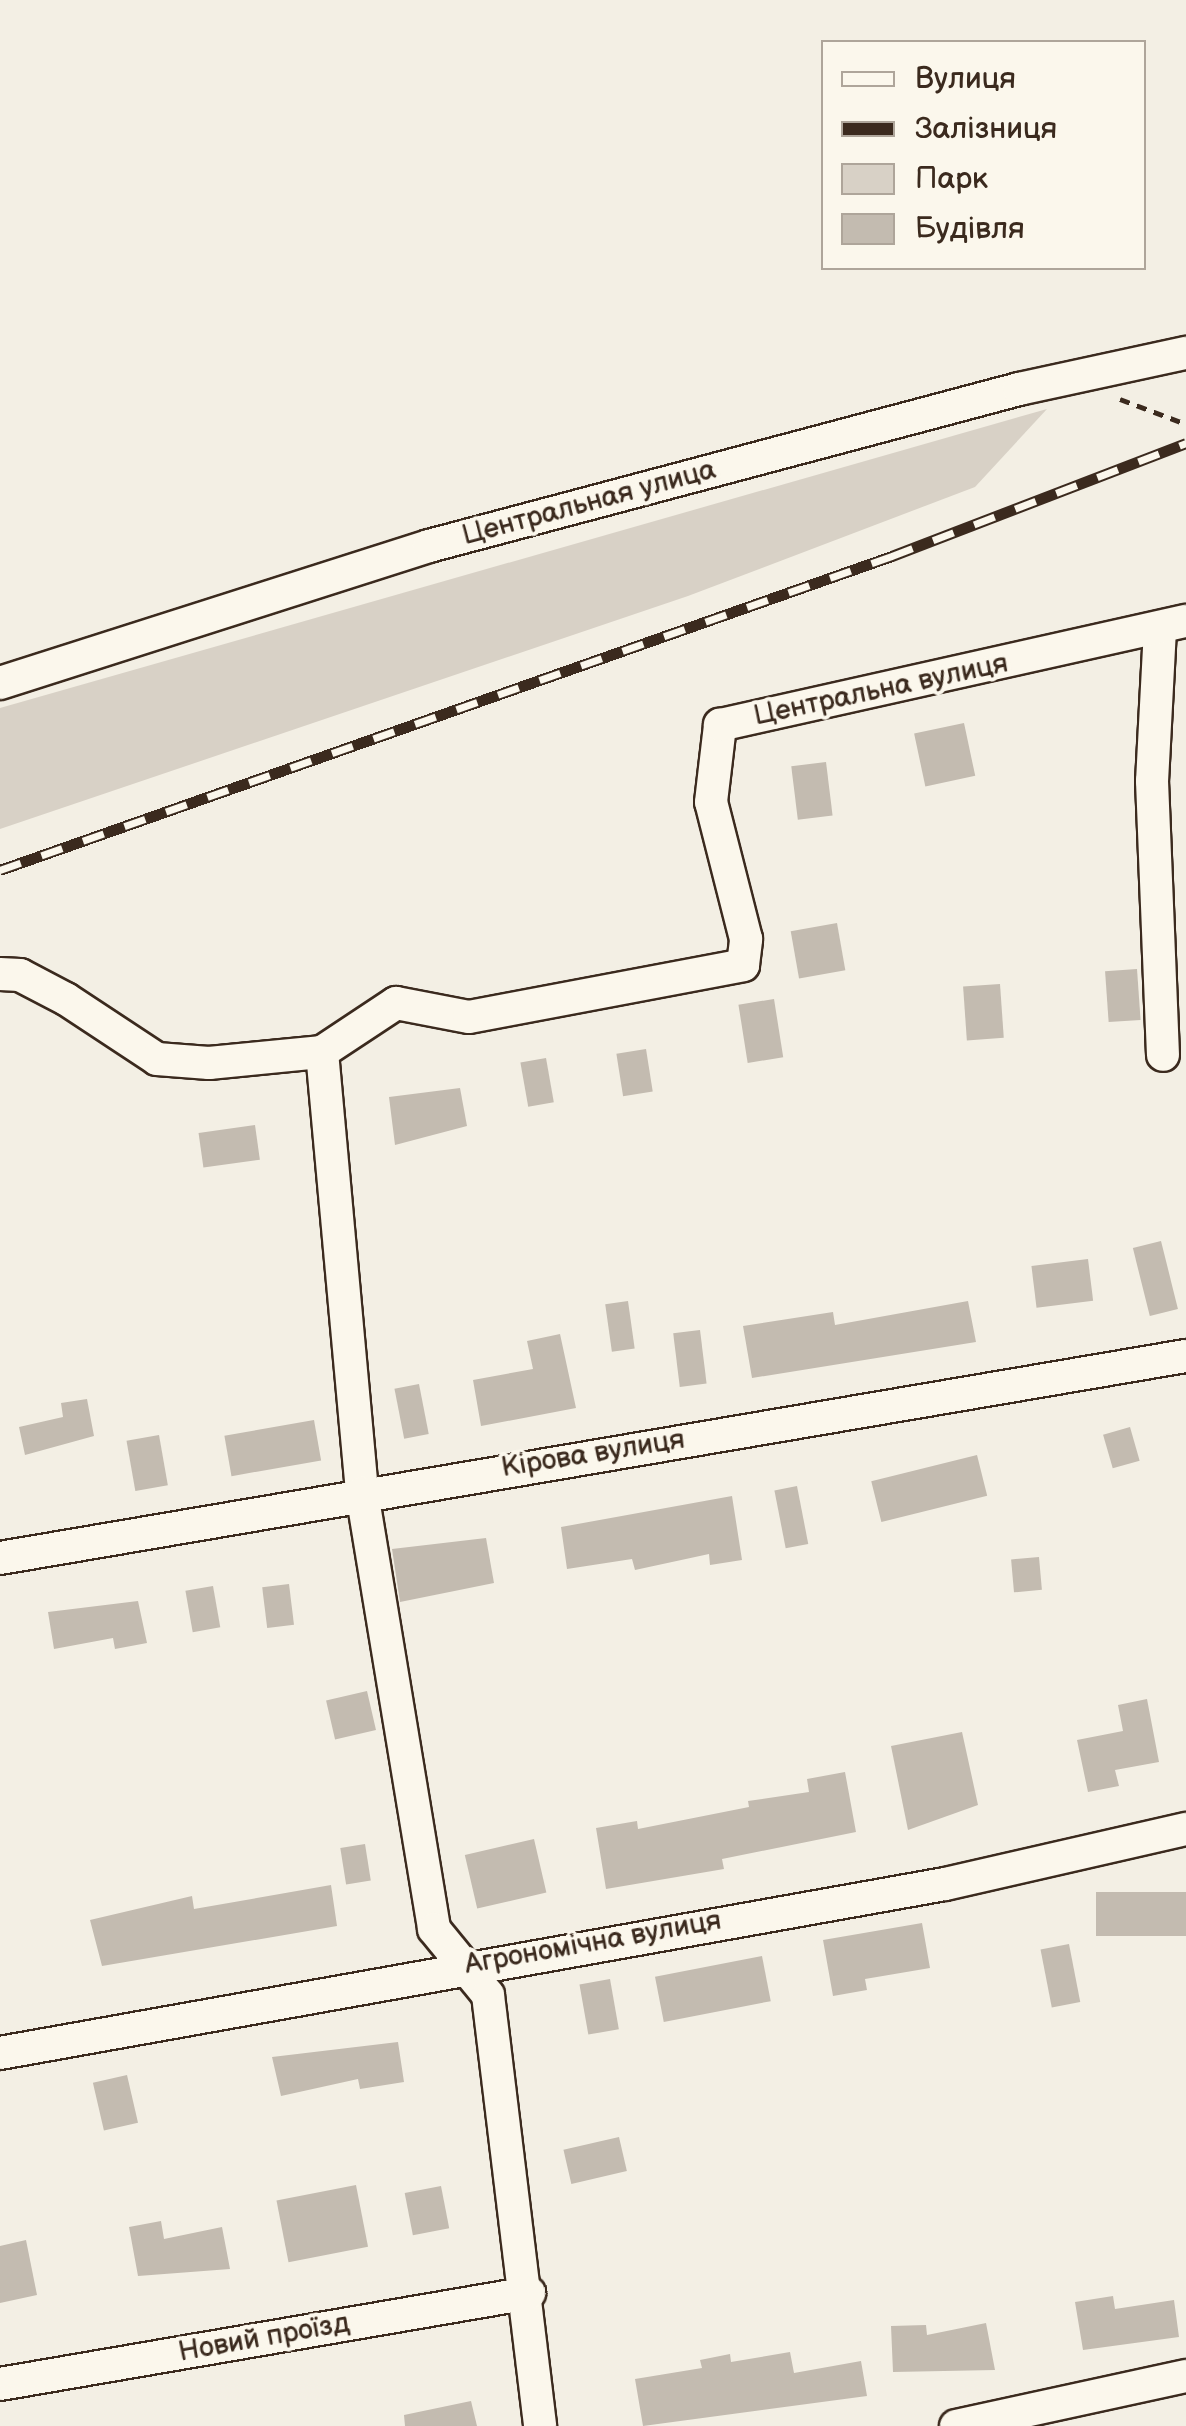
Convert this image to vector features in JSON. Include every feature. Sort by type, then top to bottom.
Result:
[{"type":"street","name":"Центральная улица","points":[[0,684],[429,546],[1066,378],[1186,352]]},
{"type":"street","name":"Центральна вулиця","points":[[322,1052],[396,1003],[470,1017],[743,965],[746,939],[711,802],[720,724],[1173,625]]},
{"type":"street","points":[[1163,1055],[1152,781],[1173,625]]},
{"type":"street","points":[[0,974],[20,976],[66,999],[158,1059],[209,1063],[322,1052],[362,1492],[434,1929],[488,1995],[529,2293],[540,2426]]},
{"type":"street","name":"Кірова вулиця","points":[[0,1558],[362,1492],[1186,1356]]},
{"type":"street","name":"Агрономічна вулиця","points":[[0,2053],[467,1965],[945,1884],[1186,1829]]},
{"type":"street","name":"Новий проїзд","points":[[0,2384],[529,2293]]},
{"type":"street","points":[[956,2426],[1186,2376]]},
{"type":"path","points":[[1066,378],[1186,424]]},
{"type":"green space","points":[[1047,409],[975,487],[688,596],[0,829],[0,708]]},
{"type":"building","points":[[964,723],[975,776],[925,786],[914,734]]},
{"type":"building","points":[[826,762],[833,816],[798,820],[791,766]]},
{"type":"building","points":[[837,923],[845,970],[799,978],[791,931]]},
{"type":"building","points":[[1137,969],[1141,1020],[1109,1022],[1105,971]]},
{"type":"building","points":[[1000,984],[1004,1038],[967,1040],[963,987]]},
{"type":"building","points":[[774,999],[783,1057],[748,1063],[738,1005]]},
{"type":"building","points":[[646,1049],[653,1091],[623,1096],[616,1054]]},
{"type":"building","points":[[546,1058],[554,1102],[528,1107],[520,1063]]},
{"type":"building","points":[[460,1088],[467,1126],[395,1145],[389,1097]]},
{"type":"building","points":[[255,1125],[260,1160],[203,1168],[199,1133]]},
{"type":"building","points":[[1161,1241],[1178,1309],[1150,1316],[1133,1248]]},
{"type":"building","points":[[1088,1259],[1093,1301],[1037,1308],[1031,1266]]},
{"type":"building","points":[[628,1301],[635,1349],[612,1352],[605,1304]]},
{"type":"building","points":[[968,1301],[976,1342],[752,1378],[743,1326],[833,1312],[835,1325]]},
{"type":"building","points":[[700,1330],[707,1384],[680,1387],[673,1333]]},
{"type":"building","points":[[560,1334],[576,1408],[481,1426],[473,1380],[533,1369],[527,1341]]},
{"type":"building","points":[[419,1384],[429,1434],[404,1439],[394,1389]]},
{"type":"building","points":[[87,1399],[94,1436],[25,1455],[19,1427],[63,1417],[61,1403]]},
{"type":"building","points":[[314,1420],[321,1460],[232,1476],[224,1436]]},
{"type":"building","points":[[1130,1427],[1140,1461],[1113,1468],[1103,1435]]},
{"type":"building","points":[[159,1435],[168,1485],[135,1491],[127,1441]]},
{"type":"building","points":[[977,1455],[987,1496],[881,1522],[871,1481]]},
{"type":"building","points":[[797,1486],[808,1544],[786,1548],[774,1490]]},
{"type":"building","points":[[732,1496],[742,1560],[710,1565],[709,1554],[635,1570],[632,1559],[567,1569],[561,1527]]},
{"type":"building","points":[[486,1538],[494,1583],[400,1602],[392,1549]]},
{"type":"building","points":[[1039,1557],[1042,1590],[1014,1592],[1011,1559]]},
{"type":"building","points":[[289,1584],[294,1625],[267,1628],[262,1587]]},
{"type":"building","points":[[213,1586],[220,1627],[193,1632],[185,1591]]},
{"type":"building","points":[[138,1601],[147,1643],[115,1649],[113,1638],[54,1649],[48,1612]]},
{"type":"building","points":[[367,1691],[376,1730],[335,1739],[326,1700]]},
{"type":"building","points":[[1147,1699],[1159,1762],[1115,1770],[1119,1786],[1088,1792],[1077,1740],[1123,1731],[1118,1705]]},
{"type":"building","points":[[962,1732],[978,1805],[908,1830],[891,1746]]},
{"type":"building","points":[[845,1772],[856,1832],[722,1859],[724,1869],[606,1889],[596,1828],[637,1821],[638,1829],[749,1807],[748,1801],[809,1792],[807,1779]]},
{"type":"building","points":[[534,1839],[546,1893],[477,1909],[465,1855]]},
{"type":"building","points":[[365,1844],[371,1881],[346,1884],[340,1848]]},
{"type":"building","points":[[331,1885],[337,1926],[102,1966],[90,1920],[192,1896],[194,1909]]},
{"type":"building","points":[[1096,1892],[1186,1892],[1186,1936],[1096,1936]]},
{"type":"building","points":[[922,1923],[930,1968],[865,1979],[867,1990],[833,1996],[823,1940]]},
{"type":"building","points":[[1069,1944],[1080,2002],[1052,2007],[1041,1950]]},
{"type":"building","points":[[762,1956],[771,2001],[664,2022],[655,1977]]},
{"type":"building","points":[[610,1979],[619,2029],[588,2035],[579,1984]]},
{"type":"building","points":[[398,2042],[404,2082],[360,2089],[358,2079],[281,2096],[272,2057]]},
{"type":"building","points":[[127,2075],[138,2123],[104,2131],[93,2083]]},
{"type":"building","points":[[619,2137],[627,2171],[571,2184],[563,2150]]},
{"type":"building","points":[[356,2185],[368,2247],[289,2262],[276,2200]]},
{"type":"building","points":[[441,2186],[449,2228],[413,2235],[405,2193]]},
{"type":"building","points":[[161,2221],[164,2239],[222,2227],[230,2269],[138,2276],[129,2227]]},
{"type":"building","points":[[26,2240],[37,2295],[0,2303],[0,2246]]},
{"type":"building","points":[[1113,2296],[1115,2309],[1174,2300],[1179,2337],[1083,2350],[1075,2302]]},
{"type":"building","points":[[986,2323],[995,2370],[893,2372],[891,2326],[926,2325],[927,2335]]},
{"type":"building","points":[[790,2352],[794,2373],[861,2361],[867,2396],[643,2426],[635,2379],[702,2368],[700,2360],[730,2354],[731,2362]]},
{"type":"building","points":[[471,2401],[477,2426],[405,2426],[404,2415]]},
{"type":"railway","points":[[0,870],[892,556],[1186,443]]}]
